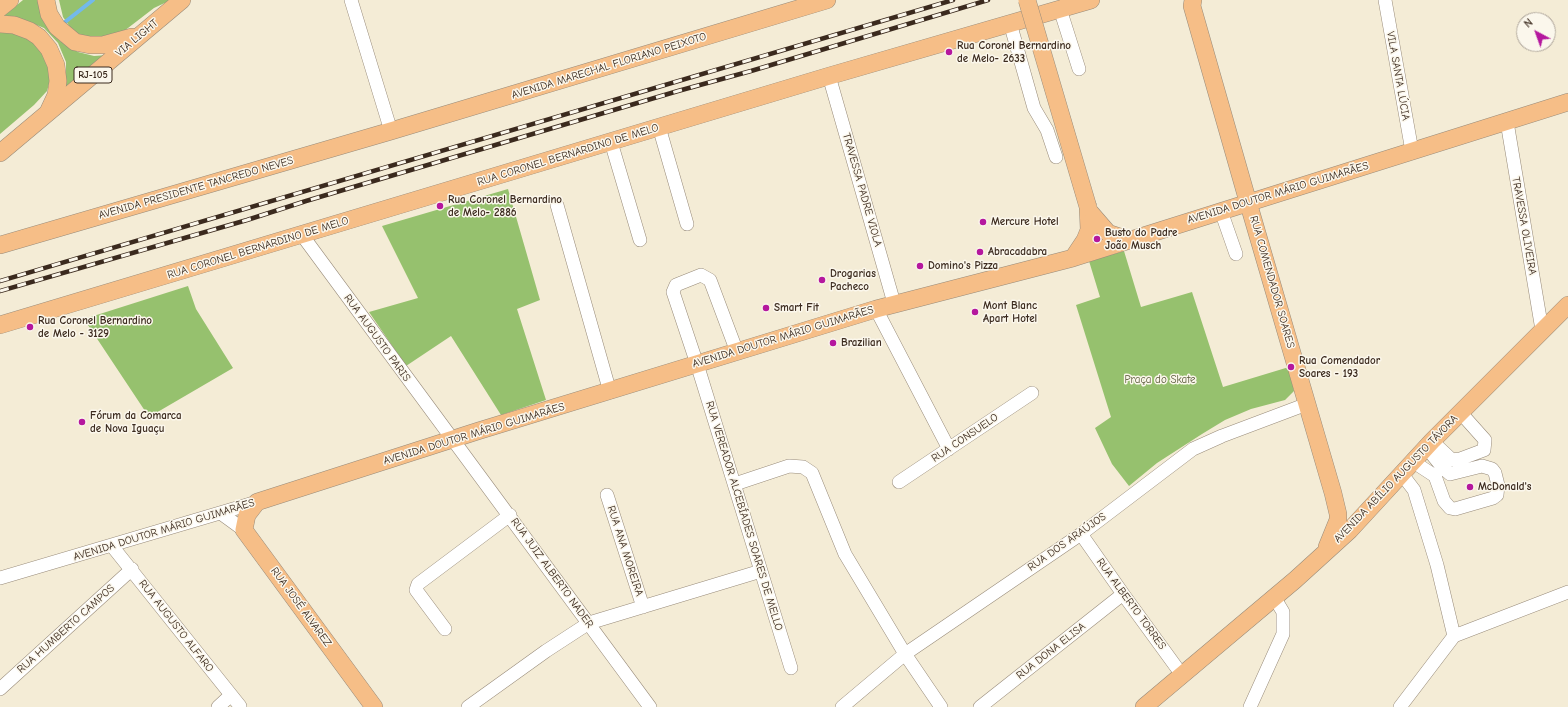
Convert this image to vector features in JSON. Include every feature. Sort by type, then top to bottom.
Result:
[{"type":"main road","points":[[0,8],[10,0]]},
{"type":"main road","points":[[46,0],[49,14],[55,25],[63,34],[75,42],[90,45],[103,45],[140,34]]},
{"type":"main road","name":"VIA LIGHT","points":[[0,153],[182,0]]},
{"type":"main road","points":[[1027,0],[1088,209],[1089,230],[1085,240],[1073,258]]},
{"type":"main road","name":"RUA CORONEL BERNARDINO DE MELO","points":[[0,325],[829,76],[1091,0]]},
{"type":"main road","name":"AVENIDA MARECHAL FLORIANO PEIXOTO","points":[[391,131],[792,5],[820,1]]},
{"type":"main road","name":"RUA COMENDADOR SOARES","points":[[1191,2],[1338,514],[1337,526],[1329,544],[1321,556]]},
{"type":"main road","points":[[0,24],[14,25],[27,29],[39,37],[49,49],[56,65],[58,81],[54,101],[46,115]]},
{"type":"main road","name":"AVENIDA DOUTOR MÁRIO GUIMARÃES","points":[[257,502],[894,303],[1073,258],[1568,102]]},
{"type":"main road","name":"AVENIDA PRESIDENTE TANCREDO NEVES","points":[[0,245],[391,131]]},
{"type":"main road","points":[[1088,209],[1108,233],[1129,240]]},
{"type":"main road","name":"AVENIDA ABÍLIO AUGUSTO TÁVORA","points":[[1144,707],[1274,597],[1350,530],[1373,503],[1460,412],[1568,305]]},
{"type":"main road","points":[[1333,493],[1339,500],[1349,507],[1363,507],[1373,503]]},
{"type":"main road","points":[[244,530],[247,515],[257,502]]},
{"type":"main road","name":"RUA JOSÉ ALVAREZ","points":[[244,530],[374,707]]},
{"type":"street","points":[[351,0],[391,131]]},
{"type":"street","name":"VILA SANTA LÚCIA","points":[[1385,0],[1412,151]]},
{"type":"street","points":[[1060,9],[1079,69]]},
{"type":"street","points":[[1010,23],[1034,108],[1047,130],[1056,157]]},
{"type":"street","name":"TRAVESSA PADRE VIOLA","points":[[829,76],[894,303]]},
{"type":"street","name":"TRAVESSA OLIVEIRA","points":[[1507,122],[1542,330]]},
{"type":"street","points":[[659,127],[687,224]]},
{"type":"street","points":[[611,142],[640,240]]},
{"type":"street","points":[[557,205],[610,392]]},
{"type":"street","points":[[1222,211],[1236,254]]},
{"type":"street","name":"RUA AUGUSTO PARIS","points":[[302,235],[424,402],[454,440]]},
{"type":"street","name":"RUA VEREADOR ALCEBÍADES SOARES DE MELLO","points":[[736,352],[710,280],[701,276],[676,285],[673,292],[735,484],[791,668]]},
{"type":"street","points":[[876,309],[949,449]]},
{"type":"street","name":"RUA CONSUELO","points":[[898,482],[1032,393]]},
{"type":"street","name":"RUA DOS ARAÚJOS","points":[[842,707],[905,654],[1081,534],[1193,449],[1216,438],[1307,404]]},
{"type":"street","points":[[1429,444],[1452,460],[1460,460],[1484,450],[1484,440],[1460,412]]},
{"type":"street","name":"RUA JUIZ ALBERTO NADER","points":[[454,440],[650,707]]},
{"type":"street","points":[[1407,467],[1435,476],[1444,500],[1450,508],[1455,509],[1492,498],[1496,495],[1498,485],[1495,473],[1492,469],[1482,466],[1450,474],[1443,468],[1429,444]]},
{"type":"street","points":[[735,484],[789,466],[803,467],[812,473],[845,554],[905,654],[941,707]]},
{"type":"street","points":[[1407,467],[1437,565],[1454,636]]},
{"type":"street","name":"RUA ANA MOREIRA","points":[[607,495],[643,607]]},
{"type":"street","name":"AVENIDA DOUTOR MÁRIO GUIMARÃES","points":[[0,578],[222,514],[257,502]]},
{"type":"street","name":"RUA JOSÉ ALVAREZ","points":[[222,514],[244,530]]},
{"type":"street","points":[[445,629],[416,590],[418,584],[510,516]]},
{"type":"street","name":"RUA ALBERTO TORRES","points":[[1081,534],[1182,675]]},
{"type":"street","name":"RUA AUGUSTO ALFARO","points":[[112,546],[132,569],[240,706]]},
{"type":"street","name":"RUA HUMBERTO CAMPOS","points":[[0,689],[132,569]]},
{"type":"street","points":[[468,707],[546,651],[589,623],[761,571]]},
{"type":"street","points":[[1400,707],[1454,636],[1568,592]]},
{"type":"street","name":"RUA DONA ELISA","points":[[980,707],[1123,594]]},
{"type":"street","points":[[1250,707],[1282,634],[1283,612],[1274,597]]},
{"type":"street","points":[[218,707],[231,695]]},
{"type":"green space","points":[[23,0],[42,0],[46,24],[60,41],[78,52],[94,56],[108,55],[63,91],[66,79],[66,62],[58,43],[44,28],[27,21],[10,18],[0,19]]},
{"type":"green space","points":[[59,0],[171,0],[154,8],[115,38],[102,39],[82,36],[72,30],[63,17]]},
{"type":"green space","points":[[7,32],[27,34],[40,46],[49,64],[51,77],[47,91],[34,105],[0,134],[0,33]]},
{"type":"green space","points":[[508,189],[540,300],[517,309],[546,400],[501,415],[451,336],[406,366],[369,312],[418,298],[382,226]]},
{"type":"green space","name":"Praça do Skate","points":[[1124,251],[1141,307],[1192,292],[1223,387],[1289,367],[1294,391],[1285,400],[1251,409],[1225,420],[1157,463],[1129,486],[1112,464],[1095,428],[1111,417],[1076,305],[1100,297],[1089,261]]},
{"type":"green space","points":[[188,286],[196,309],[233,368],[149,417],[84,319]]},
{"type":"waterway","points":[[65,22],[93,0]]},
{"type":"railway","points":[[0,281],[953,0]]},
{"type":"railway","points":[[0,291],[247,220],[306,201],[988,0]]},
{"type":"place","name":"Rua Coronel Bernardino de Melo- 2633","points":[[949,52]]},
{"type":"place","name":"Rua Coronel Bernardino de Melo- 2886","points":[[440,206]]},
{"type":"place","name":"Mercure Hotel","points":[[983,222]]},
{"type":"place","name":"Busto do Padre João Musch","points":[[1097,239]]},
{"type":"place","name":"Abracadabra","points":[[980,252]]},
{"type":"place","name":"Domino's Pizza","points":[[920,266]]},
{"type":"place","name":"Drogarias Pacheco","points":[[822,280]]},
{"type":"place","name":"Smart Fit","points":[[766,308]]},
{"type":"place","name":"Mont Blanc Apart Hotel","points":[[975,312]]},
{"type":"place","name":"Rua Coronel Bernardino de Melo - 3129","points":[[30,327]]},
{"type":"place","name":"Brazilian","points":[[833,343]]},
{"type":"place","name":"Rua Comendador Soares - 193","points":[[1291,367]]},
{"type":"place","name":"Fórum da Comarca de Nova Iguaçu","points":[[82,422]]},
{"type":"place","name":"McDonald's","points":[[1470,487]]}]
